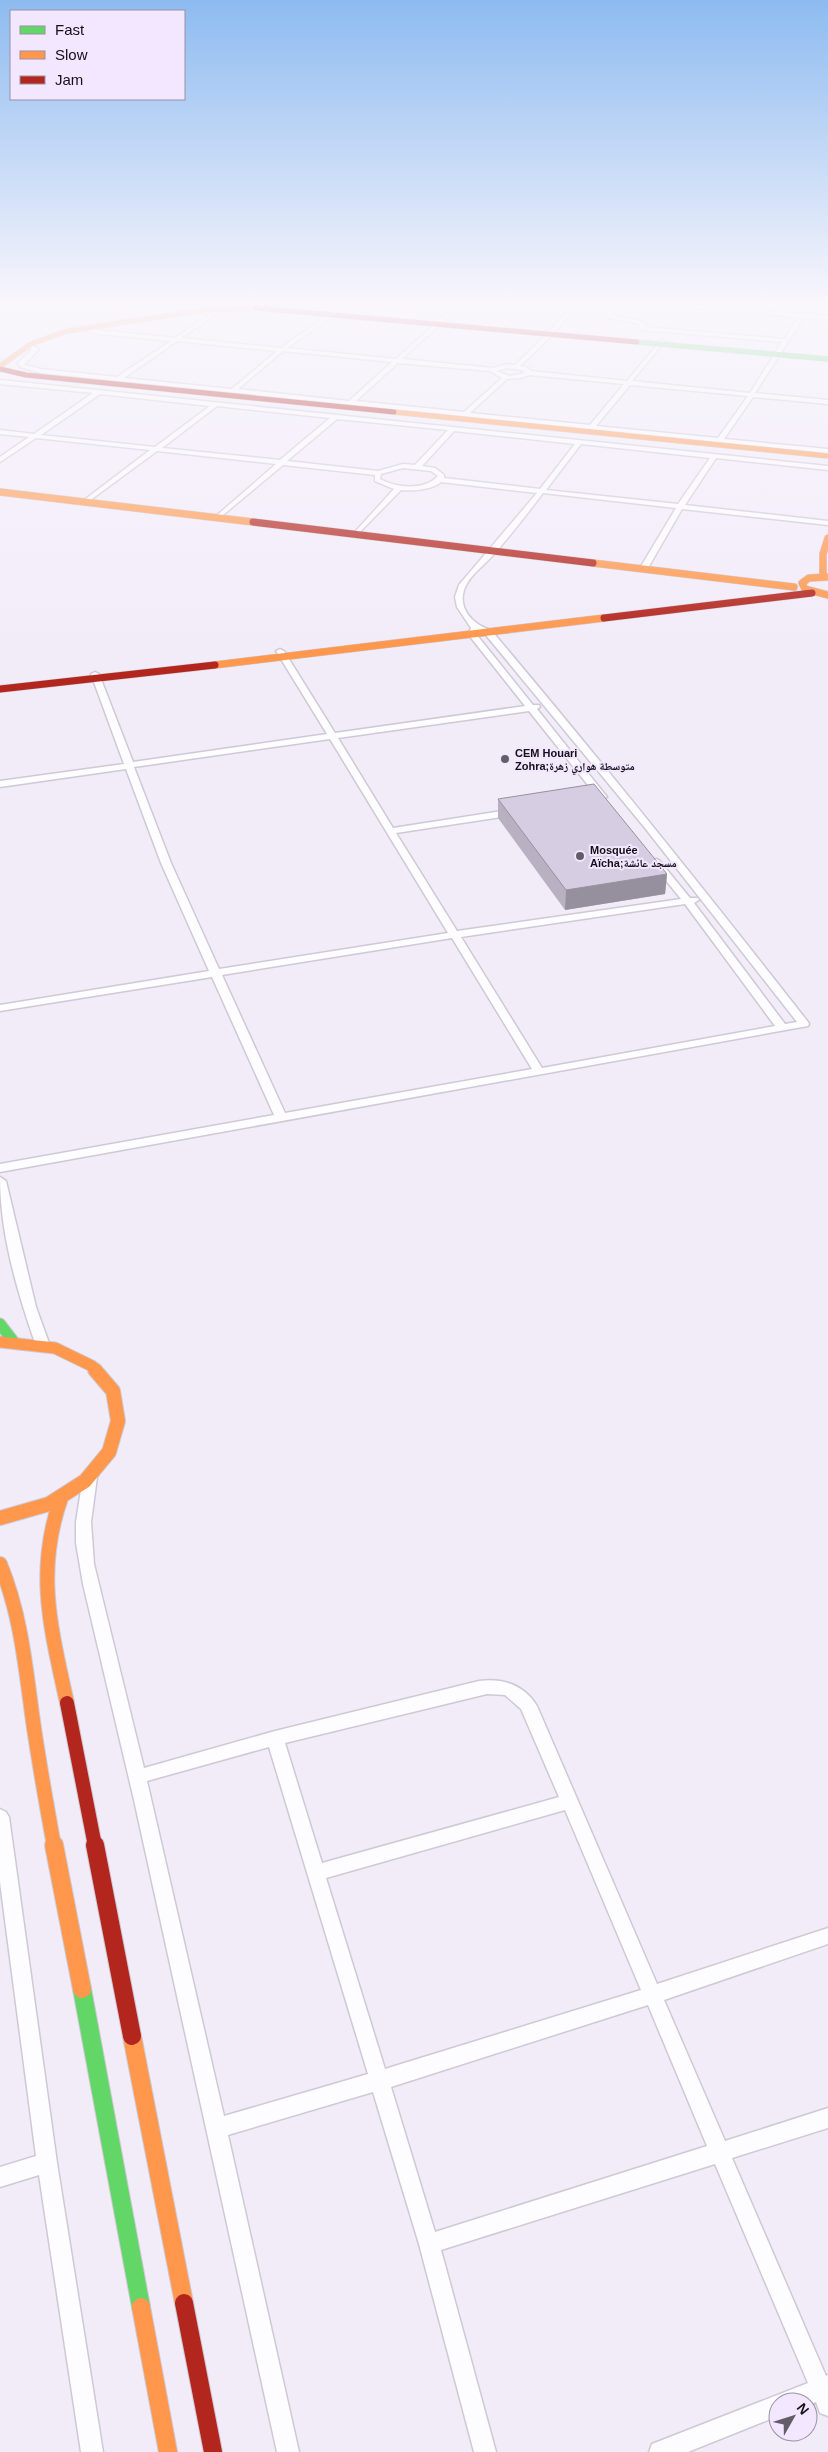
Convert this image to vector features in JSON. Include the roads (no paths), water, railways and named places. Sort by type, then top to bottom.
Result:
[{"type":"street","points":[[0,460],[68,413]]},
{"type":"street","points":[[0,492],[88,500],[203,413]]},
{"type":"street","points":[[309,413],[828,468]]},
{"type":"street","points":[[353,413],[828,461]]},
{"type":"street","points":[[406,413],[828,456]]},
{"type":"street","points":[[459,413],[828,451]]},
{"type":"street","points":[[592,427],[603,413]]},
{"type":"street","points":[[720,440],[738,413]]},
{"type":"street","points":[[219,516],[335,416]]},
{"type":"street","points":[[418,466],[454,429]]},
{"type":"street","points":[[0,432],[378,473],[392,467],[418,466],[439,473],[442,476],[441,480]]},
{"type":"street","points":[[579,442],[542,491],[465,582],[460,594],[464,617],[529,708],[602,801],[624,794]]},
{"type":"street","points":[[645,566],[680,507],[714,456]]},
{"type":"street","points":[[378,473],[376,476],[382,483],[398,488],[429,486],[441,480],[828,524]]},
{"type":"street","points":[[0,487],[88,500],[645,566],[804,587],[828,596]]},
{"type":"street","points":[[357,532],[398,488]]},
{"type":"street","points":[[474,631],[488,632],[804,587],[826,576],[823,554],[828,538]]},
{"type":"street","points":[[645,566],[680,573],[804,587]]},
{"type":"street","points":[[672,604],[692,600],[709,592],[709,585],[704,580],[680,573]]},
{"type":"street","points":[[0,689],[474,631],[804,587]]},
{"type":"street","points":[[0,1168],[804,1024],[624,794],[488,632]]},
{"type":"street","points":[[281,654],[333,736],[452,934],[539,1072]]},
{"type":"street","points":[[0,683],[96,676]]},
{"type":"street","points":[[96,676],[166,863],[281,1118]]},
{"type":"street","points":[[0,784],[130,764],[550,706]]},
{"type":"street","points":[[389,831],[525,810]]},
{"type":"street","points":[[652,857],[688,901],[782,1028]]},
{"type":"street","points":[[0,1008],[452,934],[706,897]]},
{"type":"street","points":[[0,1181],[29,1307],[42,1343]]},
{"type":"street","points":[[0,1324],[12,1341]]},
{"type":"street","points":[[0,1342],[42,1343],[71,1351],[94,1365],[111,1384],[119,1405],[118,1430],[112,1446],[90,1477],[61,1498],[35,1510],[0,1518]]},
{"type":"street","points":[[90,1477],[82,1513],[83,1549],[218,2128],[288,2452]]},
{"type":"street","points":[[61,1498],[48,1531],[44,1557],[48,1608],[213,2452]]},
{"type":"street","points":[[0,1564],[11,1587],[16,1610],[36,1746],[168,2452]]},
{"type":"street","points":[[137,1777],[274,1738],[479,1688],[500,1687],[520,1695],[527,1702],[719,2153],[826,2393]]},
{"type":"street","points":[[274,1738],[429,2244],[485,2452]]},
{"type":"street","points":[[316,1873],[570,1801]]},
{"type":"street","points":[[0,1818],[47,2163],[92,2452]]},
{"type":"street","points":[[218,2128],[379,2082],[653,1996],[828,1936]]},
{"type":"street","points":[[429,2244],[828,2118]]},
{"type":"street","points":[[0,2177],[47,2163]]},
{"type":"street","points":[[660,2452],[768,2409]]},
{"type":"place","name":"CEM Houari Zohra;متوسطة هواري زهرة","points":[[505,759]]},
{"type":"place","name":"Mosquée Aïcha;مسجد عائشة","points":[[580,856]]}]
